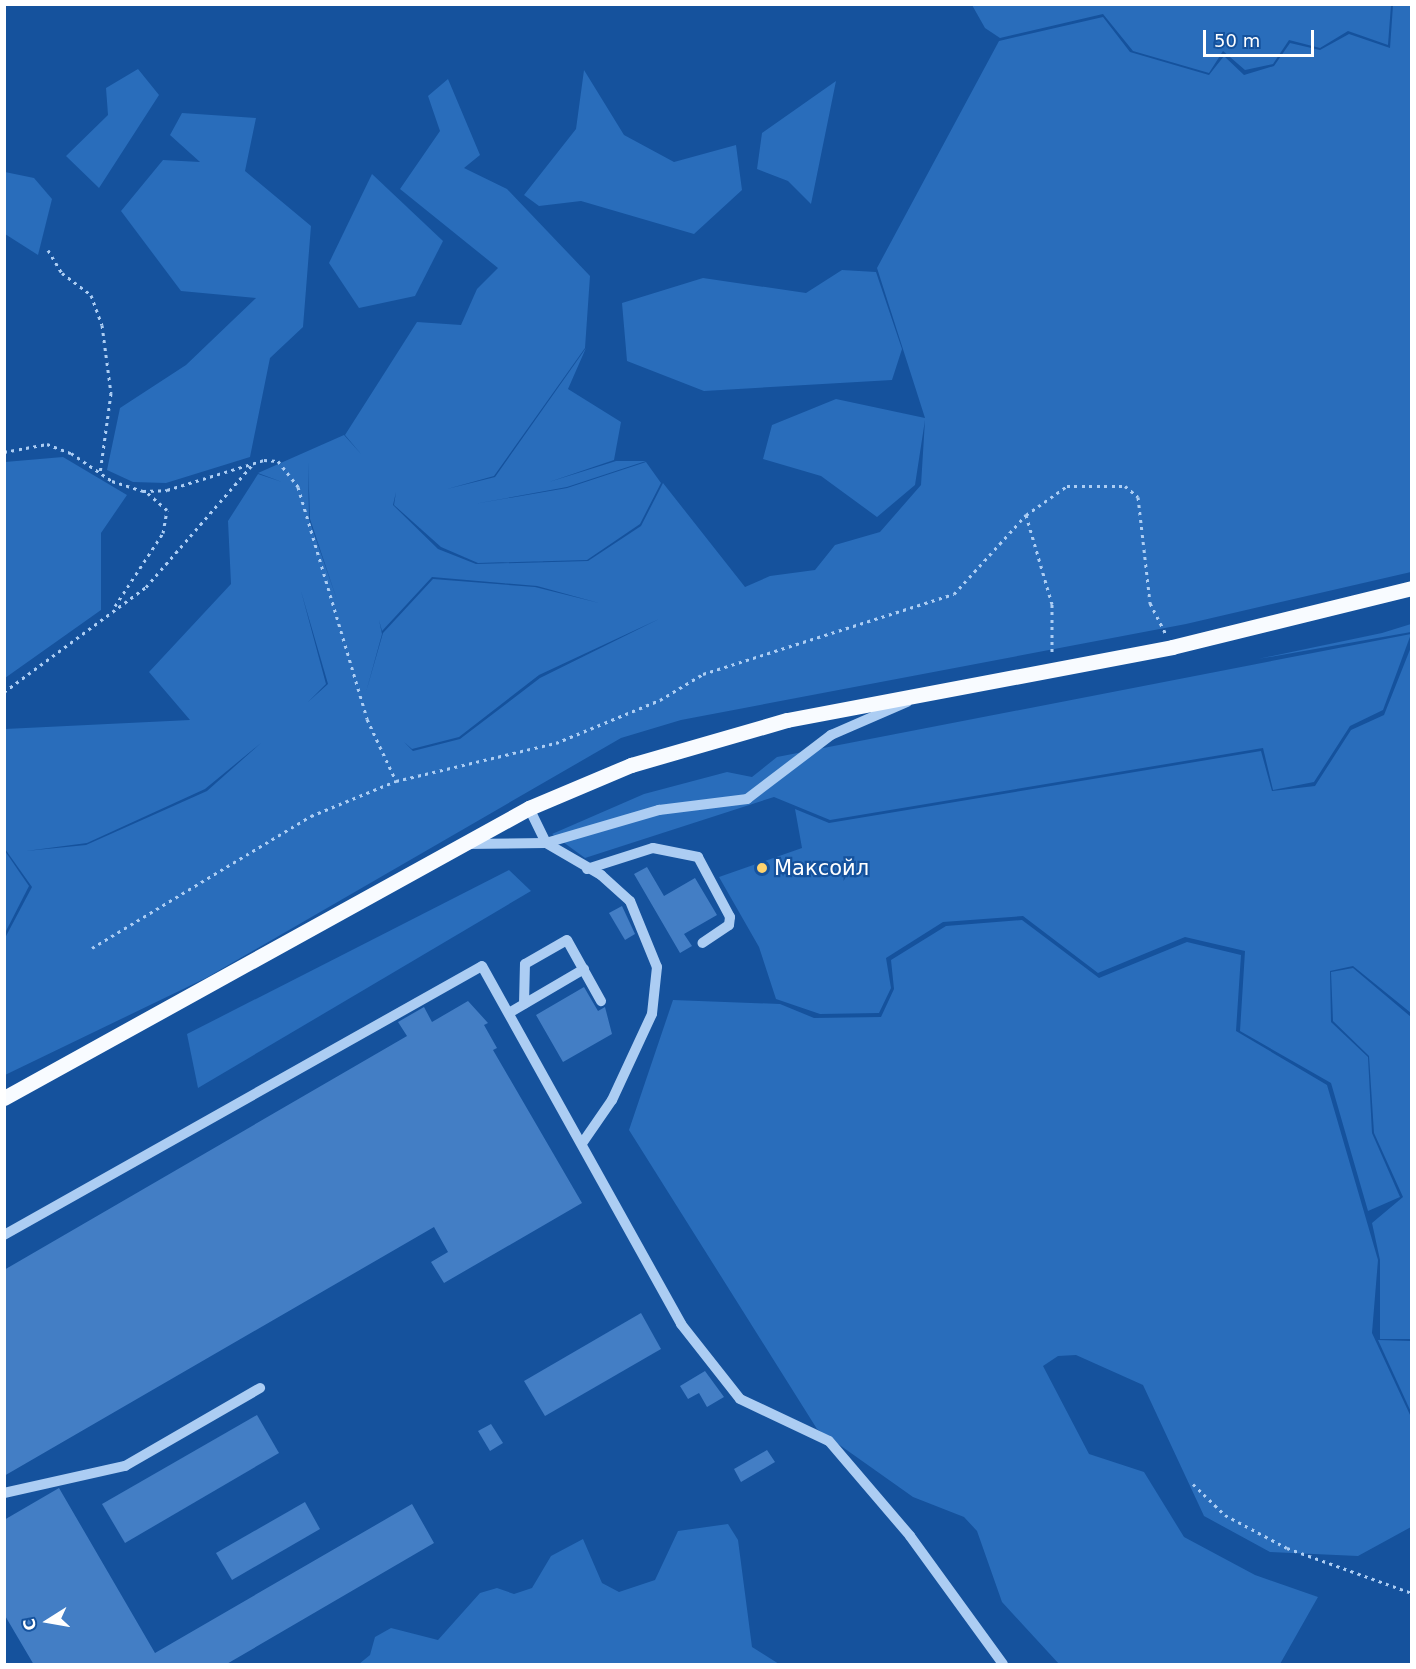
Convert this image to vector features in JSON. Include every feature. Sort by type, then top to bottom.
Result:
[{"type":"main road","points":[[4,1098],[529,808],[631,765],[711,740],[933,692],[1172,647],[1412,588]]},
{"type":"lane","points":[[462,844],[546,843],[659,810],[747,799],[831,735],[933,692]]},
{"type":"lane","points":[[529,808],[546,843],[587,869],[630,901],[651,942],[659,990],[612,1100],[583,1142]]},
{"type":"lane","points":[[587,869],[653,848],[698,857],[730,917],[729,926],[702,943]]},
{"type":"lane","points":[[524,1004],[525,964],[567,940],[601,1001]]},
{"type":"lane","points":[[4,1235],[482,966],[583,1142],[681,1324],[735,1393],[753,1407],[829,1442],[910,1536],[1003,1665]]},
{"type":"lane","points":[[509,1013],[584,969]]},
{"type":"lane","points":[[4,1493],[125,1466],[260,1388]]},
{"type":"path","points":[[48,250],[62,273],[91,295],[102,326],[111,393],[100,473]]},
{"type":"path","points":[[4,452],[47,444],[71,453],[100,473],[143,491],[167,510],[163,533],[112,610]]},
{"type":"path","points":[[143,491],[167,490],[254,464],[278,461],[298,487],[367,719],[396,781]]},
{"type":"path","points":[[4,692],[146,587],[254,464]]},
{"type":"path","points":[[92,948],[311,816],[396,781],[556,743],[660,700],[703,674],[954,594],[1026,514],[1067,486],[1125,486],[1138,497],[1150,603],[1172,647]]},
{"type":"path","points":[[1026,514],[1041,548],[1052,604],[1052,670]]},
{"type":"path","points":[[1193,1484],[1225,1515],[1287,1548],[1412,1593]]},
{"type":"shaded area","points":[[972,5],[1391,5],[1388,45],[1348,31],[1320,48],[1289,40],[1273,64],[1245,70],[1223,51],[1209,73],[1133,51],[1103,14],[1000,38],[985,28]]},
{"type":"shaded area","points":[[1393,5],[1411,5],[1411,572],[1186,624],[681,720],[621,738],[206,978],[5,1075],[5,938],[32,887],[5,849],[5,729],[190,720],[149,672],[231,584],[228,521],[258,474],[282,482],[258,473],[344,435],[361,454],[345,435],[417,322],[461,325],[477,289],[498,268],[400,189],[440,131],[428,96],[448,79],[480,155],[464,168],[507,189],[590,276],[585,348],[494,476],[447,489],[495,477],[586,348],[568,389],[621,422],[614,460],[549,482],[616,461],[646,461],[567,487],[474,504],[567,488],[646,462],[661,483],[640,524],[587,560],[478,563],[441,547],[394,505],[396,492],[393,505],[438,549],[476,564],[588,561],[641,526],[663,483],[745,587],[770,576],[815,570],[835,545],[880,532],[921,485],[925,420],[915,485],[877,517],[821,476],[763,459],[772,425],[836,399],[925,418],[877,268],[999,41],[1103,17],[1130,52],[1209,75],[1224,56],[1244,75],[1274,66],[1290,43],[1320,50],[1349,34],[1390,48]],"holes":[[[308,462],[310,519],[337,600],[309,519]],[[432,577],[537,586],[599,603],[535,587],[433,579],[383,633],[366,692],[382,634],[379,620],[382,631]],[[301,591],[328,684],[308,702],[326,684]],[[659,619],[540,678],[460,739],[413,751],[404,742],[412,749],[459,737],[539,675]],[[261,743],[207,791],[86,845],[26,851],[87,843],[205,789]]]},
{"type":"shaded area","points":[[138,69],[159,95],[99,188],[66,156],[108,115],[106,88]]},
{"type":"shaded area","points":[[584,70],[624,135],[674,162],[736,145],[742,190],[694,234],[581,201],[539,206],[524,195],[576,129]]},
{"type":"shaded area","points":[[836,81],[811,204],[788,181],[757,169],[762,133]]},
{"type":"shaded area","points":[[182,113],[256,118],[245,171],[311,226],[303,327],[270,358],[250,457],[166,483],[133,482],[107,470],[120,408],[186,365],[256,298],[181,291],[121,211],[163,160],[200,162],[170,135]]},
{"type":"shaded area","points":[[5,172],[34,178],[52,199],[38,255],[5,234]]},
{"type":"shaded area","points":[[372,174],[443,241],[415,296],[359,308],[329,263]]},
{"type":"shaded area","points":[[842,270],[876,272],[902,349],[892,380],[704,391],[627,361],[622,303],[703,278],[806,293]]},
{"type":"shaded area","points":[[63,457],[127,495],[101,533],[101,610],[5,678],[5,462]]},
{"type":"shaded area","points":[[1411,624],[1411,632],[1258,659],[1382,633]]},
{"type":"shaded area","points":[[1411,634],[1383,710],[1350,726],[1314,782],[1273,790],[1263,748],[830,820],[774,797],[585,858],[552,834],[644,794],[727,772],[752,777],[777,757]]},
{"type":"shaded area","points":[[1411,647],[1411,1013],[1353,966],[1330,971],[1331,1022],[1368,1057],[1372,1133],[1400,1197],[1368,1211],[1331,1083],[1240,1031],[1245,951],[1185,937],[1098,973],[1023,916],[943,922],[886,958],[891,988],[879,1013],[820,1014],[776,999],[759,947],[719,877],[802,848],[795,809],[829,823],[1261,751],[1272,791],[1315,786],[1351,730],[1384,715]]},
{"type":"shaded area","points":[[4,851],[29,886],[5,933]]},
{"type":"shaded area","points":[[509,870],[531,891],[198,1088],[187,1034]]},
{"type":"shaded area","points":[[1022,920],[1099,978],[1187,942],[1241,955],[1236,1031],[1327,1085],[1378,1260],[1372,1333],[1411,1417],[1411,1527],[1358,1556],[1270,1552],[1204,1516],[1143,1385],[1076,1355],[1058,1356],[1043,1366],[1089,1454],[1144,1472],[1184,1537],[1255,1575],[1318,1597],[1280,1664],[1059,1664],[1002,1602],[977,1531],[964,1517],[913,1497],[817,1429],[629,1130],[673,1000],[780,1004],[814,1018],[881,1017],[894,989],[891,960],[946,926]]},
{"type":"shaded area","points":[[1353,968],[1411,1017],[1411,1339],[1380,1339],[1380,1260],[1372,1223],[1403,1197],[1374,1133],[1369,1056],[1333,1021],[1331,972]]},
{"type":"shaded area","points":[[1378,1340],[1411,1341],[1411,1412]]},
{"type":"shaded area","points":[[728,1524],[738,1540],[752,1647],[779,1664],[359,1664],[370,1655],[375,1637],[391,1628],[438,1640],[480,1593],[497,1588],[514,1594],[532,1588],[551,1556],[583,1539],[602,1583],[619,1592],[655,1580],[678,1531]]},
{"type":"building","points":[[647,867],[664,896],[695,878],[717,915],[684,934],[692,946],[680,953],[634,874]]},
{"type":"building","points":[[622,906],[635,934],[625,940],[609,913]]},
{"type":"building","points":[[584,987],[598,1011],[605,1007],[612,1034],[563,1062],[536,1015]]},
{"type":"building","points":[[468,1001],[488,1023],[484,1025],[497,1048],[493,1050],[582,1203],[444,1283],[431,1262],[448,1252],[434,1227],[4,1476],[4,1270],[407,1036],[398,1022],[424,1007],[432,1022]]},
{"type":"building","points":[[641,1313],[661,1349],[545,1416],[524,1381]]},
{"type":"building","points":[[705,1371],[724,1397],[707,1407],[699,1393],[688,1399],[680,1386]]},
{"type":"building","points":[[257,1415],[279,1453],[125,1543],[102,1504]]},
{"type":"building","points":[[491,1424],[503,1443],[490,1451],[478,1431]]},
{"type":"building","points":[[767,1450],[775,1462],[741,1482],[734,1469]]},
{"type":"building","points":[[59,1488],[155,1653],[412,1504],[434,1543],[225,1665],[34,1665],[4,1614],[4,1520]]},
{"type":"building","points":[[305,1502],[320,1529],[232,1580],[216,1553]]},
{"type":"place","name":"Максойл","points":[[762,868]]}]
